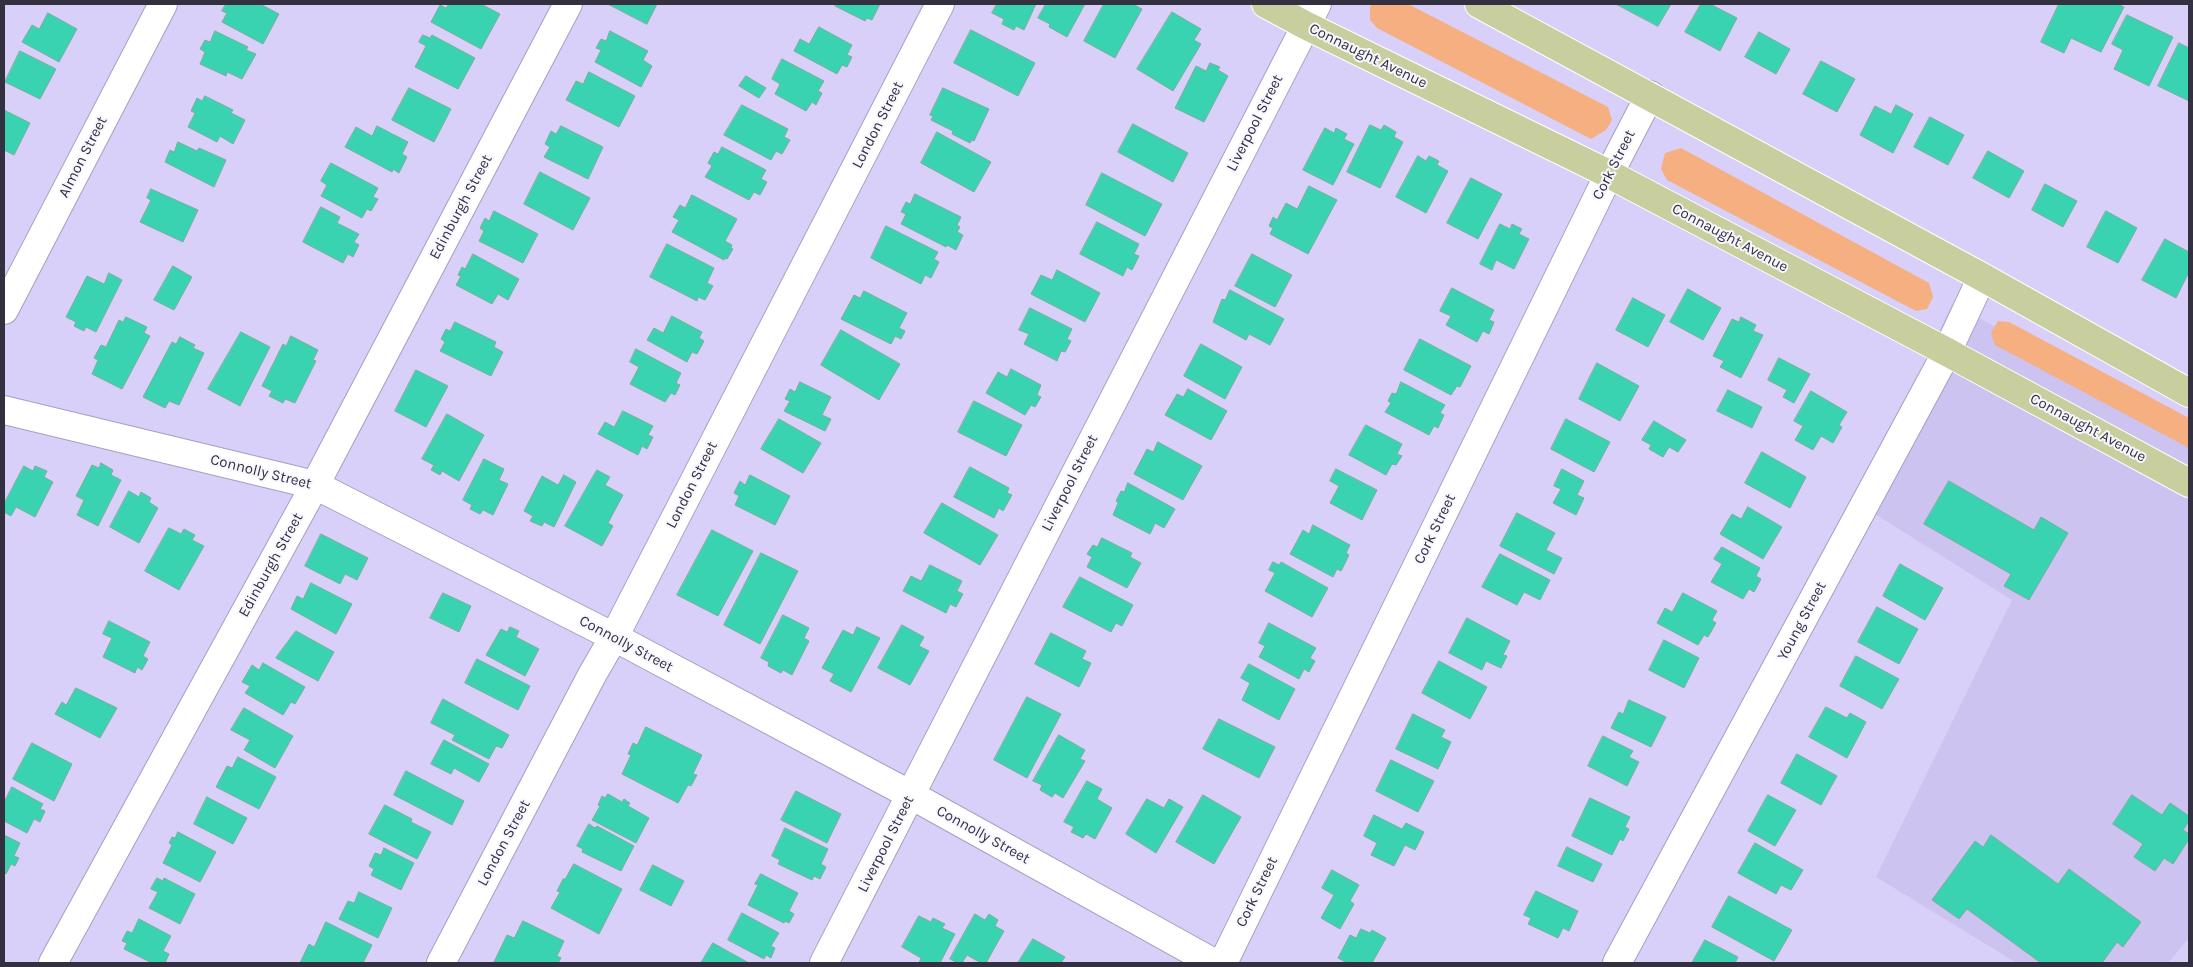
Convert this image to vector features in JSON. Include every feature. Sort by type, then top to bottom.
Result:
[{"type":"main road","name":"Connaught Avenue","points":[[1266,4],[1311,14],[1947,352],[2189,483]]},
{"type":"main road","points":[[1479,4],[1650,95],[1982,277],[2189,394]]},
{"type":"street","name":"Almon Street","points":[[4,310],[163,4]]},
{"type":"street","name":"Edinburgh Street","points":[[53,963],[315,485],[568,4]]},
{"type":"street","name":"London Street","points":[[441,963],[614,637],[940,4]]},
{"type":"street","name":"Liverpool Street","points":[[824,963],[1311,14]]},
{"type":"street","name":"Cork Street","points":[[1223,963],[1609,174],[1650,95]]},
{"type":"street","name":"Young Street","points":[[1617,963],[1947,352],[1982,277]]},
{"type":"street","name":"Connolly Street","points":[[4,410],[315,485],[614,637],[911,795],[1214,963]]},
{"type":"shaded area","points":[[1372,4],[1408,4],[1608,107],[1612,120],[1606,130],[1591,139],[1377,28],[1370,20],[1370,7]]},
{"type":"shaded area","points":[[1681,148],[1929,283],[1933,297],[1927,309],[1916,311],[1667,180],[1661,169],[1665,153]]},
{"type":"shaded area","points":[[1952,304],[2189,428],[2189,938],[2168,963],[2017,963],[1876,877],[2012,600],[1859,504]]},
{"type":"shaded area","points":[[1998,321],[2009,322],[2189,418],[2189,448],[1995,345],[1991,333]]},
{"type":"building","points":[[226,4],[260,4],[279,14],[263,44],[222,22],[227,13],[222,11]]},
{"type":"building","points":[[449,4],[481,4],[500,14],[481,49],[431,22],[440,5],[446,8]]},
{"type":"building","points":[[608,4],[657,4],[647,24]]},
{"type":"building","points":[[836,4],[880,4],[872,20],[867,18],[865,21],[835,6]]},
{"type":"building","points":[[997,4],[1036,4],[1024,30],[1016,26],[1014,30],[1002,24],[1004,19],[992,13]]},
{"type":"building","points":[[1046,4],[1085,4],[1067,37],[1049,27],[1050,24],[1038,18]]},
{"type":"building","points":[[1104,4],[1133,4],[1142,9],[1115,58],[1084,41]]},
{"type":"building","points":[[1616,4],[1671,4],[1658,26]]},
{"type":"building","points":[[1701,4],[1710,4],[1737,18],[1720,51],[1685,32]]},
{"type":"building","points":[[2059,4],[2117,4],[2124,7],[2101,52],[2071,38],[2064,53],[2041,42]]},
{"type":"building","points":[[1172,12],[1201,29],[1194,40],[1201,44],[1173,91],[1137,69]]},
{"type":"building","points":[[48,13],[77,29],[59,62],[22,42],[32,25],[39,29]]},
{"type":"building","points":[[2127,15],[2173,37],[2149,86],[2114,69],[2123,50],[2112,44]]},
{"type":"building","points":[[819,27],[852,45],[847,55],[852,57],[847,67],[842,65],[837,74],[794,51],[800,39],[809,44]]},
{"type":"building","points":[[971,30],[1035,63],[1018,96],[954,63]]},
{"type":"building","points":[[215,31],[248,47],[246,50],[256,54],[242,79],[227,72],[226,76],[200,64],[205,52],[200,49],[205,40],[210,42]]},
{"type":"building","points":[[610,31],[648,51],[643,60],[652,66],[641,87],[595,62],[601,50],[596,48],[601,39],[606,41]]},
{"type":"building","points":[[1759,32],[1790,49],[1776,74],[1745,57]]},
{"type":"building","points":[[423,35],[430,38],[432,35],[475,58],[458,89],[415,67],[426,46],[419,42]]},
{"type":"building","points":[[2179,43],[2189,48],[2189,101],[2158,86]]},
{"type":"building","points":[[20,51],[56,69],[40,99],[5,82]]},
{"type":"building","points":[[782,59],[824,81],[818,91],[822,93],[816,105],[812,102],[806,111],[775,94],[780,84],[772,79]]},
{"type":"building","points":[[1821,61],[1855,79],[1837,112],[1803,94]]},
{"type":"building","points":[[1210,63],[1220,67],[1218,70],[1228,76],[1204,122],[1175,108],[1196,66],[1206,71]]},
{"type":"building","points":[[589,72],[635,96],[619,127],[566,100],[576,81],[583,84]]},
{"type":"building","points":[[746,76],[766,88],[759,98],[739,86]]},
{"type":"building","points":[[409,88],[451,109],[434,142],[392,120]]},
{"type":"building","points":[[943,88],[989,109],[974,141],[972,140],[970,143],[952,134],[953,131],[931,120],[933,116],[930,115]]},
{"type":"building","points":[[205,96],[233,110],[231,113],[245,120],[233,144],[220,136],[217,142],[188,127],[195,113],[191,111],[197,98],[202,101]]},
{"type":"building","points":[[742,105],[788,129],[784,137],[790,140],[782,154],[776,151],[771,160],[724,135]]},
{"type":"building","points":[[1896,105],[1913,114],[1893,153],[1860,135],[1875,106],[1891,114]]},
{"type":"building","points":[[4,110],[30,123],[14,155],[4,150]]},
{"type":"building","points":[[1930,117],[1964,135],[1948,165],[1914,147]]},
{"type":"building","points":[[1133,124],[1188,153],[1173,182],[1118,152]]},
{"type":"building","points":[[1370,125],[1381,130],[1384,125],[1396,132],[1394,137],[1403,142],[1380,188],[1347,172]]},
{"type":"building","points":[[377,126],[408,142],[402,154],[407,157],[399,173],[393,169],[392,172],[345,147],[356,127],[372,136]]},
{"type":"building","points":[[561,126],[603,147],[588,179],[544,157],[550,147],[545,144],[551,131],[556,134]]},
{"type":"building","points":[[1325,128],[1334,133],[1336,128],[1347,134],[1344,139],[1354,144],[1333,185],[1303,170]]},
{"type":"building","points":[[937,132],[991,162],[974,192],[921,163]]},
{"type":"building","points":[[178,142],[197,151],[199,148],[226,160],[214,187],[165,162],[170,150],[174,152]]},
{"type":"building","points":[[722,147],[766,170],[761,179],[767,182],[760,195],[754,192],[749,200],[705,177],[712,166],[708,163],[714,152],[718,154]]},
{"type":"building","points":[[1988,151],[2024,171],[2009,198],[1973,178]]},
{"type":"building","points":[[1418,156],[1426,161],[1429,156],[1439,161],[1437,165],[1448,171],[1426,213],[1396,197]]},
{"type":"building","points":[[331,163],[378,188],[373,197],[378,199],[371,211],[367,209],[362,218],[321,196],[327,185],[321,181]]},
{"type":"building","points":[[540,172],[590,198],[573,230],[524,204]]},
{"type":"building","points":[[1102,173],[1162,204],[1145,236],[1086,205]]},
{"type":"building","points":[[1471,178],[1502,194],[1478,239],[1447,223]]},
{"type":"building","points":[[2045,184],[2077,201],[2063,227],[2032,210]]},
{"type":"building","points":[[1309,186],[1337,200],[1308,254],[1270,234],[1273,228],[1269,226],[1273,217],[1277,220],[1286,203],[1297,209]]},
{"type":"building","points":[[151,189],[198,210],[183,242],[140,222],[151,200],[147,198]]},
{"type":"building","points":[[915,194],[961,217],[957,225],[960,227],[957,232],[963,235],[956,250],[947,245],[946,247],[901,224],[906,214],[901,212],[906,202],[910,204]]},
{"type":"building","points":[[692,195],[737,219],[725,241],[732,245],[731,248],[733,249],[727,259],[725,258],[724,260],[672,232],[679,220],[673,217],[680,205],[685,208]]},
{"type":"building","points":[[321,207],[340,217],[337,223],[359,234],[354,242],[359,245],[353,257],[348,254],[343,263],[303,242]]},
{"type":"building","points":[[494,211],[538,234],[523,263],[479,241],[484,231],[480,228],[485,218],[489,221]]},
{"type":"building","points":[[2106,211],[2137,228],[2118,263],[2087,247]]},
{"type":"building","points":[[1097,222],[1139,244],[1134,254],[1139,256],[1132,270],[1127,267],[1123,276],[1080,254]]},
{"type":"building","points":[[1500,224],[1510,229],[1512,224],[1522,229],[1519,234],[1529,239],[1514,269],[1496,260],[1492,270],[1480,264]]},
{"type":"building","points":[[886,226],[938,252],[934,259],[939,262],[931,278],[925,275],[921,284],[871,258]]},
{"type":"building","points":[[2165,239],[2189,252],[2189,272],[2176,298],[2142,280]]},
{"type":"building","points":[[667,244],[714,268],[707,283],[713,286],[705,300],[698,297],[697,301],[650,277]]},
{"type":"building","points":[[473,254],[519,279],[508,300],[498,294],[492,304],[456,285],[461,276],[458,275],[462,267],[465,269]]},
{"type":"building","points":[[1252,254],[1292,275],[1275,307],[1235,286]]},
{"type":"building","points":[[173,266],[192,277],[174,310],[154,300]]},
{"type":"building","points":[[1057,270],[1100,293],[1085,322],[1031,294],[1041,275],[1052,280]]},
{"type":"building","points":[[109,273],[122,280],[96,332],[86,327],[84,331],[74,326],[76,322],[66,317],[87,276],[104,284]]},
{"type":"building","points":[[1452,288],[1494,310],[1489,320],[1494,322],[1489,334],[1483,331],[1477,342],[1446,325],[1451,316],[1440,311]]},
{"type":"building","points":[[1688,289],[1721,308],[1703,340],[1670,322]]},
{"type":"building","points":[[1230,290],[1284,319],[1270,345],[1249,334],[1246,340],[1213,322],[1222,299],[1225,300]]},
{"type":"building","points":[[864,291],[907,313],[899,328],[905,331],[901,339],[895,336],[891,344],[841,319],[854,295],[860,298]]},
{"type":"building","points":[[1633,298],[1665,315],[1648,347],[1616,330]]},
{"type":"building","points":[[1030,308],[1072,329],[1067,339],[1071,341],[1065,352],[1061,351],[1057,361],[1024,344],[1029,334],[1019,330]]},
{"type":"building","points":[[672,316],[702,332],[699,338],[704,341],[697,354],[692,352],[687,362],[647,340],[654,328],[663,333]]},
{"type":"building","points":[[126,317],[147,327],[144,333],[150,336],[122,389],[92,374],[98,360],[94,358],[101,345],[106,347],[119,320],[123,322]]},
{"type":"building","points":[[1741,317],[1756,325],[1753,331],[1763,335],[1741,378],[1720,367],[1724,361],[1713,356],[1732,319],[1739,322]]},
{"type":"building","points":[[455,322],[496,342],[494,347],[503,352],[491,376],[440,351],[445,342],[441,339],[446,329],[450,331]]},
{"type":"building","points":[[841,330],[900,364],[879,400],[821,365]]},
{"type":"building","points":[[241,332],[270,347],[240,406],[208,389]]},
{"type":"building","points":[[291,336],[318,350],[313,360],[316,361],[295,403],[285,399],[283,403],[269,396],[272,391],[262,386],[283,344],[286,346]]},
{"type":"building","points":[[180,337],[195,345],[193,348],[204,353],[179,405],[169,401],[165,408],[143,397],[172,342],[176,344]]},
{"type":"building","points":[[1420,339],[1471,366],[1460,387],[1457,386],[1451,395],[1404,370]]},
{"type":"building","points":[[1201,344],[1242,367],[1225,399],[1184,376]]},
{"type":"building","points":[[636,349],[681,373],[676,383],[680,385],[675,395],[671,393],[665,402],[630,384],[639,367],[630,362]]},
{"type":"building","points":[[1779,358],[1810,374],[1794,403],[1783,397],[1787,390],[1768,380]]},
{"type":"building","points":[[1597,363],[1639,386],[1620,421],[1579,399]]},
{"type":"building","points":[[1011,369],[1041,385],[1037,395],[1041,397],[1035,407],[1031,405],[1025,415],[986,393],[998,372],[1007,377]]},
{"type":"building","points":[[416,370],[448,386],[426,427],[395,411]]},
{"type":"building","points":[[800,382],[831,397],[822,415],[831,419],[825,431],[784,411],[790,401],[785,399],[790,389],[795,392]]},
{"type":"building","points":[[1401,382],[1445,405],[1440,413],[1444,415],[1438,428],[1434,426],[1429,435],[1385,412],[1391,403],[1388,401],[1392,393],[1396,394]]},
{"type":"building","points":[[1188,389],[1227,411],[1211,440],[1165,415],[1177,394],[1183,397]]},
{"type":"building","points":[[1728,390],[1762,407],[1752,428],[1717,411]]},
{"type":"building","points":[[1811,391],[1847,412],[1839,425],[1842,427],[1833,443],[1821,436],[1813,450],[1795,440],[1803,426],[1794,421]]},
{"type":"building","points":[[974,401],[1022,425],[1006,456],[958,432]]},
{"type":"building","points":[[623,411],[653,426],[648,435],[653,437],[647,449],[642,446],[638,455],[598,434],[605,422],[614,427]]},
{"type":"building","points":[[447,414],[484,435],[459,481],[442,471],[440,475],[431,470],[434,465],[422,459]]},
{"type":"building","points":[[779,419],[821,443],[803,473],[761,449]]},
{"type":"building","points":[[1566,419],[1610,442],[1594,472],[1551,449]]},
{"type":"building","points":[[1654,421],[1686,440],[1678,452],[1669,447],[1663,457],[1649,449],[1651,445],[1642,440]]},
{"type":"building","points":[[1366,425],[1402,444],[1397,454],[1402,456],[1396,465],[1392,464],[1386,475],[1349,455]]},
{"type":"building","points":[[1158,442],[1202,466],[1183,500],[1134,474],[1147,449],[1153,452]]},
{"type":"building","points":[[1762,452],[1806,477],[1790,508],[1745,483]]},
{"type":"building","points":[[484,459],[504,469],[499,480],[508,484],[493,515],[483,510],[480,514],[470,509],[472,505],[463,500]]},
{"type":"building","points":[[101,463],[113,470],[111,475],[121,480],[98,526],[77,515],[84,500],[76,496],[92,465],[99,468]]},
{"type":"building","points":[[24,466],[33,471],[35,466],[47,471],[44,477],[53,482],[35,517],[16,507],[11,516],[4,512],[4,504]]},
{"type":"building","points":[[970,467],[1009,488],[1007,493],[1012,495],[1003,511],[999,508],[994,518],[954,497]]},
{"type":"building","points":[[1336,469],[1377,490],[1362,520],[1330,503],[1339,486],[1330,481]]},
{"type":"building","points":[[1562,469],[1584,481],[1577,495],[1584,498],[1576,515],[1553,503],[1561,489],[1554,486]]},
{"type":"building","points":[[597,470],[610,477],[605,485],[623,495],[608,523],[613,526],[602,546],[565,526]]},
{"type":"building","points":[[564,475],[576,482],[554,527],[544,522],[542,526],[530,521],[533,516],[524,511],[542,476],[558,485]]},
{"type":"building","points":[[750,475],[790,496],[775,525],[735,505],[739,496],[734,493],[740,481],[745,485]]},
{"type":"building","points":[[1949,481],[2034,530],[2041,517],[2068,533],[2029,600],[2004,586],[2011,574],[1924,524]]},
{"type":"building","points":[[1128,483],[1175,509],[1164,528],[1155,523],[1150,534],[1113,515],[1118,503],[1116,501],[1121,491],[1124,492]]},
{"type":"building","points":[[129,491],[139,497],[141,492],[151,498],[149,502],[158,508],[139,543],[110,527]]},
{"type":"building","points":[[942,503],[998,535],[980,565],[924,533]]},
{"type":"building","points":[[1748,507],[1782,527],[1763,559],[1720,534],[1732,514],[1741,519]]},
{"type":"building","points":[[1517,513],[1555,533],[1546,550],[1562,558],[1554,574],[1500,546]]},
{"type":"building","points":[[1313,525],[1350,545],[1346,553],[1349,555],[1341,571],[1337,569],[1333,577],[1290,554],[1303,530],[1309,534]]},
{"type":"building","points":[[169,528],[181,534],[184,529],[195,535],[192,540],[204,546],[179,590],[145,571]]},
{"type":"building","points":[[712,530],[753,551],[718,616],[677,595]]},
{"type":"building","points":[[321,534],[368,558],[357,580],[345,574],[340,584],[305,566]]},
{"type":"building","points":[[1102,538],[1132,553],[1130,557],[1141,563],[1127,588],[1087,567],[1092,557],[1087,554],[1093,545],[1097,547]]},
{"type":"building","points":[[1722,547],[1760,568],[1756,576],[1761,579],[1754,592],[1749,589],[1743,599],[1711,582],[1722,564],[1714,559]]},
{"type":"building","points":[[761,553],[798,571],[760,644],[724,625]]},
{"type":"building","points":[[1500,554],[1550,580],[1540,600],[1524,592],[1517,605],[1482,587]]},
{"type":"building","points":[[1273,562],[1279,565],[1281,562],[1328,588],[1312,617],[1265,591],[1275,573],[1269,570]]},
{"type":"building","points":[[1900,564],[1943,588],[1925,620],[1883,596]]},
{"type":"building","points":[[930,565],[962,581],[957,591],[963,594],[956,607],[950,604],[946,613],[903,591],[911,576],[921,581]]},
{"type":"building","points":[[1080,577],[1133,605],[1122,626],[1116,623],[1111,632],[1063,607]]},
{"type":"building","points":[[311,583],[352,604],[336,634],[291,609],[297,596],[303,599]]},
{"type":"building","points":[[443,593],[471,606],[459,632],[430,618]]},
{"type":"building","points":[[1683,593],[1717,611],[1712,620],[1716,623],[1708,637],[1704,635],[1698,645],[1657,623],[1665,608],[1672,612]]},
{"type":"building","points":[[1877,607],[1918,629],[1899,664],[1858,642]]},
{"type":"building","points":[[783,615],[809,628],[804,638],[809,641],[792,675],[783,670],[781,673],[768,666],[769,662],[761,658]]},
{"type":"building","points":[[1467,618],[1510,641],[1503,655],[1507,656],[1501,668],[1486,661],[1482,670],[1449,653]]},
{"type":"building","points":[[109,621],[150,642],[143,656],[148,659],[142,670],[137,667],[135,673],[103,657],[112,638],[103,634]]},
{"type":"building","points":[[1269,623],[1316,648],[1310,658],[1315,661],[1309,672],[1304,669],[1299,679],[1259,657],[1265,646],[1259,643]]},
{"type":"building","points":[[902,625],[924,637],[919,646],[929,651],[910,685],[878,668]]},
{"type":"building","points":[[510,627],[519,631],[516,637],[539,649],[525,676],[486,655],[501,629],[507,632]]},
{"type":"building","points":[[857,627],[880,638],[851,692],[830,681],[834,674],[822,668],[843,630],[853,635]]},
{"type":"building","points":[[296,631],[334,652],[318,681],[276,658]]},
{"type":"building","points":[[1051,633],[1086,651],[1082,659],[1091,663],[1079,687],[1035,664]]},
{"type":"building","points":[[1664,640],[1699,658],[1684,688],[1649,670]]},
{"type":"building","points":[[1856,656],[1899,679],[1882,709],[1840,686]]},
{"type":"building","points":[[477,659],[530,686],[518,710],[465,683]]},
{"type":"building","points":[[1439,661],[1487,687],[1470,719],[1422,693]]},
{"type":"building","points":[[263,663],[305,687],[295,704],[291,702],[283,715],[245,693],[250,686],[242,682],[252,665],[259,670]]},
{"type":"building","points":[[1249,664],[1295,689],[1279,720],[1242,700],[1250,683],[1241,678]]},
{"type":"building","points":[[76,688],[117,708],[100,738],[55,714],[62,702],[66,705]]},
{"type":"building","points":[[1027,697],[1061,714],[1027,778],[994,760]]},
{"type":"building","points":[[443,699],[509,735],[502,748],[496,746],[489,759],[452,740],[455,735],[431,723]]},
{"type":"building","points":[[1629,700],[1666,717],[1651,747],[1611,728],[1619,712],[1623,714]]},
{"type":"building","points":[[1826,707],[1847,718],[1850,713],[1866,722],[1847,758],[1809,737]]},
{"type":"building","points":[[244,708],[293,736],[275,768],[244,750],[250,740],[231,730]]},
{"type":"building","points":[[1413,714],[1445,730],[1441,737],[1451,742],[1438,769],[1396,749]]},
{"type":"building","points":[[1219,719],[1275,747],[1259,778],[1203,749]]},
{"type":"building","points":[[646,727],[702,755],[693,774],[697,775],[691,786],[688,785],[678,803],[622,774],[631,755],[628,754],[633,743],[637,745]]},
{"type":"building","points":[[1059,735],[1085,750],[1080,759],[1085,761],[1063,798],[1055,793],[1052,797],[1040,790],[1042,785],[1033,781]]},
{"type":"building","points":[[1603,736],[1633,751],[1629,757],[1639,762],[1627,786],[1588,766]]},
{"type":"building","points":[[444,740],[489,764],[479,782],[454,768],[451,774],[431,764]]},
{"type":"building","points":[[32,743],[72,764],[54,801],[13,779]]},
{"type":"building","points":[[1797,754],[1837,776],[1821,805],[1781,783]]},
{"type":"building","points":[[238,757],[276,777],[259,809],[216,787],[227,766],[232,768]]},
{"type":"building","points":[[1391,760],[1434,781],[1418,812],[1376,791]]},
{"type":"building","points":[[406,771],[464,801],[452,825],[394,795]]},
{"type":"building","points":[[1087,781],[1102,789],[1097,799],[1112,808],[1095,839],[1086,834],[1083,838],[1071,832],[1074,827],[1064,822]]},
{"type":"building","points":[[12,787],[43,804],[40,809],[45,811],[40,822],[34,819],[27,833],[4,821],[4,803]]},
{"type":"building","points":[[796,791],[841,814],[827,843],[781,820]]},
{"type":"building","points":[[608,794],[622,802],[624,799],[630,803],[628,806],[649,818],[636,843],[592,820],[600,806],[598,805],[602,796],[605,798]]},
{"type":"building","points":[[1203,795],[1241,817],[1214,864],[1176,842]]},
{"type":"building","points":[[1768,795],[1796,810],[1775,846],[1748,831]]},
{"type":"building","points":[[2132,795],[2162,815],[2170,803],[2189,816],[2189,821],[2183,830],[2189,834],[2189,839],[2173,864],[2164,858],[2155,871],[2134,857],[2143,844],[2113,824]]},
{"type":"building","points":[[207,797],[247,818],[233,844],[194,824]]},
{"type":"building","points":[[1590,798],[1630,817],[1625,827],[1629,829],[1623,841],[1620,839],[1612,855],[1572,836]]},
{"type":"building","points":[[1147,799],[1164,808],[1169,799],[1183,807],[1156,853],[1126,834]]},
{"type":"building","points":[[385,805],[412,819],[411,822],[431,832],[417,859],[369,834]]},
{"type":"building","points":[[1374,815],[1402,829],[1406,823],[1424,832],[1415,850],[1405,845],[1394,866],[1371,855],[1377,843],[1364,836]]},
{"type":"building","points":[[589,824],[595,828],[597,826],[634,846],[621,871],[582,852],[583,849],[577,846]]},
{"type":"building","points":[[785,828],[828,849],[821,864],[826,867],[820,879],[814,876],[812,880],[778,864],[780,860],[772,856]]},
{"type":"building","points":[[178,832],[216,852],[200,882],[163,863],[172,845],[169,843]]},
{"type":"building","points":[[4,835],[20,843],[14,856],[19,858],[15,866],[11,864],[6,874],[4,872]]},
{"type":"building","points":[[1991,835],[2058,884],[2069,869],[2141,922],[2123,947],[2117,942],[2102,963],[2041,963],[1967,909],[1959,919],[1932,900],[1975,841],[1983,847]]},
{"type":"building","points":[[1755,843],[1803,870],[1791,890],[1781,885],[1776,894],[1738,873]]},
{"type":"building","points":[[1567,847],[1602,864],[1593,882],[1558,866]]},
{"type":"building","points":[[384,848],[414,863],[401,890],[371,875],[374,869],[369,866],[375,853],[381,855]]},
{"type":"building","points":[[574,864],[622,889],[599,934],[551,908],[560,892],[557,891],[563,879],[565,879]]},
{"type":"building","points":[[653,865],[684,881],[671,906],[640,890]]},
{"type":"building","points":[[1332,870],[1359,885],[1350,901],[1354,904],[1340,929],[1321,918],[1334,895],[1322,888]]},
{"type":"building","points":[[761,874],[798,893],[789,911],[794,914],[789,923],[785,921],[784,923],[748,905],[758,885],[755,884]]},
{"type":"building","points":[[157,878],[163,881],[164,878],[195,894],[180,924],[149,908],[158,892],[151,889]]},
{"type":"building","points":[[1536,891],[1578,911],[1569,931],[1563,928],[1558,938],[1528,924],[1531,918],[1524,915]]},
{"type":"building","points":[[359,892],[392,908],[378,938],[339,919],[348,901],[354,903]]},
{"type":"building","points":[[1729,896],[1792,930],[1774,961],[1712,927]]},
{"type":"building","points":[[742,913],[779,933],[771,946],[775,948],[771,958],[766,955],[764,959],[728,940]]},
{"type":"building","points":[[975,914],[985,920],[989,914],[998,920],[995,926],[1004,931],[986,963],[981,963],[967,955],[962,963],[957,963],[950,959]]},
{"type":"building","points":[[919,916],[931,922],[933,918],[945,924],[942,928],[955,934],[940,963],[919,963],[921,958],[902,947]]},
{"type":"building","points":[[139,919],[171,936],[163,951],[169,954],[165,963],[152,963],[124,949],[127,943],[122,941],[127,931],[132,933]]},
{"type":"building","points":[[523,921],[564,941],[557,956],[561,958],[558,963],[494,962],[507,935],[514,938]]},
{"type":"building","points":[[326,922],[372,945],[363,963],[300,963],[309,944],[314,947]]},
{"type":"building","points":[[1361,929],[1370,933],[1372,930],[1386,938],[1372,963],[1347,963],[1338,958],[1350,935],[1356,938]]},
{"type":"building","points":[[1033,939],[1065,957],[1061,963],[1018,963]]},
{"type":"building","points":[[1705,940],[1738,957],[1735,963],[1692,963]]},
{"type":"building","points":[[713,943],[749,963],[701,963]]}]
